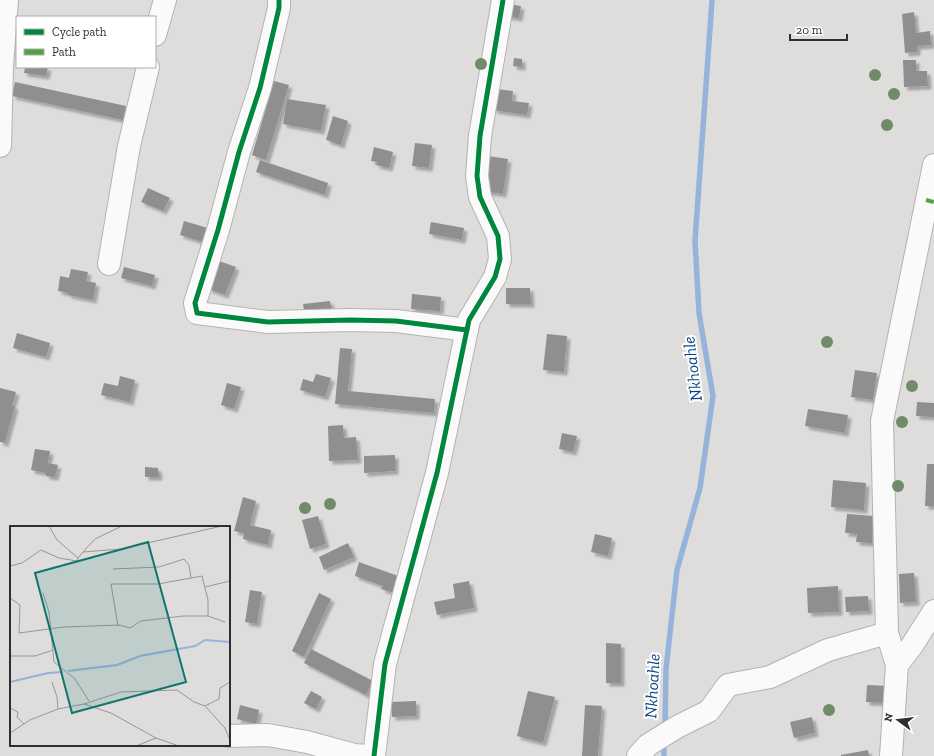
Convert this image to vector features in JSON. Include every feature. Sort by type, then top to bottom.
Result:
[{"type":"street","points":[[0,146],[2,66],[7,0]]},
{"type":"street","points":[[156,32],[165,0]]},
{"type":"street","points":[[279,0],[279,8],[260,88],[195,303],[197,313],[268,322],[350,320],[388,321],[467,330]]},
{"type":"street","points":[[374,756],[385,664],[437,473],[469,320],[495,277],[500,258],[498,236],[480,197],[477,176],[480,136],[503,0]]},
{"type":"street","points":[[109,264],[129,146],[148,68]]},
{"type":"street","points":[[891,756],[897,665],[887,633],[882,421],[920,235],[930,177],[934,165]]},
{"type":"street","points":[[897,665],[911,647],[934,611]]},
{"type":"street","points":[[638,756],[648,745],[677,727],[709,711],[728,685],[770,677],[828,650],[887,633]]},
{"type":"street","points":[[230,736],[268,735],[307,742],[355,755],[368,756]]},
{"type":"building","points":[[508,4],[521,6],[519,18],[506,16]]},
{"type":"building","points":[[914,12],[916,33],[930,31],[931,45],[917,46],[917,52],[905,53],[902,14]]},
{"type":"building","points":[[514,58],[522,59],[522,67],[513,66]]},
{"type":"building","points":[[903,60],[916,60],[916,71],[927,71],[928,86],[904,87]]},
{"type":"building","points":[[25,68],[48,68],[46,76],[24,73]]},
{"type":"building","points":[[274,81],[289,85],[266,160],[252,155]]},
{"type":"building","points":[[15,82],[126,106],[123,120],[12,96]]},
{"type":"building","points":[[496,89],[513,91],[512,101],[529,103],[527,115],[493,110]]},
{"type":"building","points":[[287,99],[326,105],[321,131],[283,124]]},
{"type":"building","points":[[333,116],[348,121],[341,145],[326,140]]},
{"type":"building","points":[[415,143],[432,145],[429,168],[412,166]]},
{"type":"building","points":[[374,147],[393,152],[389,168],[376,165],[377,162],[371,161]]},
{"type":"building","points":[[488,156],[508,159],[503,194],[482,191]]},
{"type":"building","points":[[260,160],[328,183],[325,195],[256,172]]},
{"type":"building","points":[[148,188],[170,198],[163,211],[141,202]]},
{"type":"building","points":[[184,221],[208,228],[203,242],[180,235]]},
{"type":"building","points":[[431,222],[464,228],[462,240],[429,234]]},
{"type":"building","points":[[219,261],[236,267],[225,295],[208,289]]},
{"type":"building","points":[[124,267],[155,275],[152,286],[121,278]]},
{"type":"building","points":[[71,269],[88,272],[86,281],[96,283],[93,300],[68,295],[68,293],[58,291],[60,276],[69,278]]},
{"type":"building","points":[[506,288],[530,288],[531,304],[506,304]]},
{"type":"building","points":[[412,294],[441,297],[440,311],[411,309]]},
{"type":"building","points":[[330,301],[332,313],[305,316],[303,304]]},
{"type":"building","points":[[17,333],[50,343],[46,357],[13,348]]},
{"type":"building","points":[[547,334],[567,336],[564,372],[543,370]]},
{"type":"building","points":[[340,348],[352,349],[348,391],[435,399],[434,413],[335,404]]},
{"type":"building","points":[[855,370],[877,373],[873,400],[851,397]]},
{"type":"building","points":[[316,374],[331,378],[325,397],[300,390],[303,379],[313,382]]},
{"type":"building","points":[[120,376],[135,380],[130,402],[101,395],[104,383],[118,386]]},
{"type":"building","points":[[227,383],[241,387],[234,409],[221,405]]},
{"type":"building","points":[[0,388],[16,392],[12,406],[15,406],[5,443],[0,442]]},
{"type":"building","points":[[917,402],[934,403],[934,417],[916,416]]},
{"type":"building","points":[[808,409],[848,415],[845,433],[805,426]]},
{"type":"building","points":[[343,425],[344,438],[356,437],[358,460],[329,461],[328,426]]},
{"type":"building","points":[[562,433],[577,436],[573,452],[559,449]]},
{"type":"building","points":[[35,449],[50,451],[48,463],[58,465],[55,477],[46,476],[46,473],[31,470]]},
{"type":"building","points":[[395,455],[395,471],[364,473],[364,456]]},
{"type":"building","points":[[927,464],[934,464],[934,506],[925,506]]},
{"type":"building","points":[[145,467],[158,468],[159,477],[145,477]]},
{"type":"building","points":[[833,480],[866,483],[864,510],[831,507]]},
{"type":"building","points":[[243,497],[256,501],[250,525],[271,530],[268,545],[243,539],[244,533],[234,531]]},
{"type":"building","points":[[847,514],[874,516],[872,543],[856,542],[857,534],[845,533]]},
{"type":"building","points":[[318,516],[326,544],[310,549],[302,520]]},
{"type":"building","points":[[595,534],[612,538],[608,556],[591,552]]},
{"type":"building","points":[[348,543],[354,557],[324,570],[319,557]]},
{"type":"building","points":[[359,562],[401,577],[395,593],[381,589],[383,586],[355,576]]},
{"type":"building","points":[[914,573],[916,602],[900,603],[899,574]]},
{"type":"building","points":[[469,581],[474,608],[437,615],[434,602],[455,598],[453,584]]},
{"type":"building","points":[[838,586],[839,612],[808,613],[807,588]]},
{"type":"building","points":[[250,590],[262,592],[257,624],[245,622]]},
{"type":"building","points":[[319,593],[331,599],[304,657],[292,651]]},
{"type":"building","points":[[868,596],[869,611],[846,612],[845,597]]},
{"type":"building","points":[[606,643],[621,644],[621,683],[606,683]]},
{"type":"building","points":[[311,649],[373,681],[366,695],[304,663]]},
{"type":"building","points":[[867,685],[889,686],[888,703],[866,702]]},
{"type":"building","points":[[311,691],[322,697],[316,709],[304,703]]},
{"type":"building","points":[[528,691],[555,697],[543,743],[517,736]]},
{"type":"building","points":[[416,701],[416,716],[392,717],[391,702]]},
{"type":"building","points":[[240,705],[259,710],[256,724],[237,719]]},
{"type":"building","points":[[585,705],[602,706],[598,756],[582,756]]},
{"type":"building","points":[[812,717],[815,733],[794,738],[790,722]]},
{"type":"building","points":[[868,750],[869,756],[841,756],[841,755]]},
{"type":"waterway","name":"Nkhoahle","points":[[665,729],[666,669],[677,570],[700,488],[713,396],[699,313],[695,241],[712,0]]},
{"type":"waterway","name":"Nkhoahle","points":[[664,742],[664,756]]},
{"type":"marked path","points":[[926,200],[934,202]]},
{"type":"cycle path","points":[[279,0],[279,8],[260,88],[239,152],[218,230],[195,303],[197,313],[268,322],[350,320],[396,321],[467,330]]},
{"type":"cycle path","points":[[374,756],[385,664],[437,473],[469,320],[495,277],[500,259],[498,236],[480,197],[477,176],[480,136],[503,0]]}]
